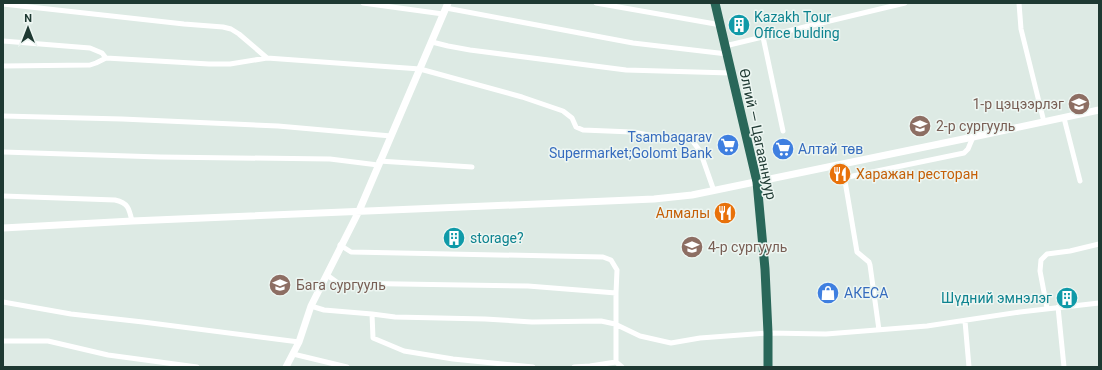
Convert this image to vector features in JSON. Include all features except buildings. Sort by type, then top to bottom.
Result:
[{"type":"highway","name":"Өлгий — Цагааннуур","points":[[715,3],[757,182],[765,269],[768,367]]},
{"type":"street","points":[[363,3],[446,9],[633,43],[726,50],[763,38],[905,3]]},
{"type":"street","points":[[596,3],[721,25]]},
{"type":"street","points":[[1019,3],[1021,30],[1044,122]]},
{"type":"street","points":[[3,4],[224,27],[239,34],[267,58]]},
{"type":"street","points":[[286,367],[299,342],[311,306],[358,211],[446,9]]},
{"type":"street","points":[[763,38],[783,131]]},
{"type":"street","points":[[3,41],[90,48],[102,53],[106,58]]},
{"type":"street","points":[[432,42],[470,50],[626,70],[731,73]]},
{"type":"street","points":[[3,66],[90,65],[106,58],[209,64],[230,64],[267,58],[420,69],[522,97],[563,111],[572,118],[576,127],[583,130],[632,132],[660,138],[678,137],[691,139],[700,151],[714,191]]},
{"type":"street","points":[[3,228],[132,221],[654,199],[714,191],[1099,110]]},
{"type":"street","points":[[3,116],[122,119],[278,126],[391,136]]},
{"type":"street","points":[[1064,118],[1080,181]]},
{"type":"street","points":[[878,330],[870,265],[869,262],[857,252],[845,181],[848,177],[964,153],[968,149],[973,137]]},
{"type":"street","points":[[3,152],[160,157],[330,159],[378,163],[472,167]]},
{"type":"street","points":[[3,196],[123,201],[128,206],[132,221]]},
{"type":"street","points":[[1047,308],[1040,271],[1041,260],[1047,254],[1070,252],[1099,244]]},
{"type":"street","points":[[340,245],[351,252],[603,257],[611,260],[617,270],[615,324],[616,362]]},
{"type":"street","points":[[327,275],[338,283],[528,286],[616,293]]},
{"type":"street","points":[[3,302],[72,314],[299,342]]},
{"type":"street","points":[[311,306],[324,310],[395,317],[485,319],[532,322],[601,321],[615,324],[640,336],[671,343],[700,338],[768,333],[826,334],[927,326],[1047,308],[1099,303]]},
{"type":"street","points":[[1058,307],[1064,367]]},
{"type":"street","points":[[372,314],[373,338],[404,351],[453,359],[533,367]]},
{"type":"street","points":[[965,321],[969,367]]},
{"type":"street","points":[[3,341],[48,341],[108,355],[196,367]]},
{"type":"street","points":[[293,354],[347,367]]},
{"type":"street","points":[[574,367],[616,362],[622,367]]},
{"type":"place","name":"Kazakh Tour Office bulding","points":[[739,25]]},
{"type":"place","name":"1-р цэцээрлэг","points":[[1079,104]]},
{"type":"place","name":"2-р сургууль","points":[[920,126]]},
{"type":"place","name":"Tsambagarav Supermarket;Golomt Bank","points":[[728,145]]},
{"type":"place","name":"Алтай төв","points":[[783,149]]},
{"type":"place","name":"Харажан ресторан","points":[[840,174]]},
{"type":"place","name":"Алмалы","points":[[725,213]]},
{"type":"place","name":"storage?","points":[[454,238]]},
{"type":"place","name":"4-р сургууль","points":[[692,247]]},
{"type":"place","name":"Бага сургууль","points":[[280,285]]},
{"type":"place","name":"АКЕСА","points":[[828,293]]},
{"type":"place","name":"Шүдний эмнэлэг","points":[[1067,298]]}]
